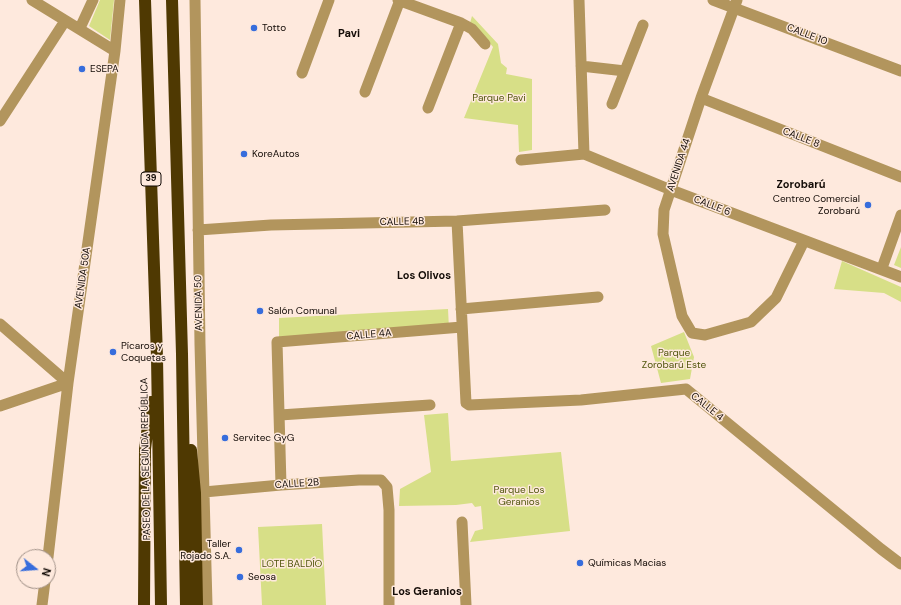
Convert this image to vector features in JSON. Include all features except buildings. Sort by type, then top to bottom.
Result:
[{"type":"highway","name":"PASEO DE LA SEGUNDA REPÚBLICA","points":[[145,0],[157,357],[161,605]]},
{"type":"highway","points":[[172,0],[182,354],[186,605]]},
{"type":"highway","points":[[182,354],[195,493],[197,605]]},
{"type":"highway","points":[[144,605],[145,449],[157,357]]},
{"type":"street","points":[[32,0],[65,21],[80,28],[115,51]]},
{"type":"street","points":[[80,28],[92,0]]},
{"type":"street","name":"AVENIDA 50A","points":[[49,549],[68,383],[115,51],[120,0]]},
{"type":"street","name":"AVENIDA 50","points":[[195,0],[198,230],[207,605]]},
{"type":"street","points":[[302,73],[329,0]]},
{"type":"street","points":[[365,92],[399,0],[461,23],[472,29],[485,44]]},
{"type":"street","points":[[579,0],[584,154]]},
{"type":"street","name":"CALLE 10","points":[[713,0],[735,4],[901,72]]},
{"type":"street","name":"AVENIDA 44","points":[[735,4],[701,98],[664,210],[662,234],[682,316],[692,333],[705,335],[751,322],[776,298],[804,241]]},
{"type":"street","points":[[0,121],[65,21]]},
{"type":"street","points":[[428,108],[461,23]]},
{"type":"street","points":[[612,104],[643,26]]},
{"type":"street","points":[[581,66],[626,71]]},
{"type":"street","name":"CALLE 8","points":[[701,98],[901,177]]},
{"type":"street","name":"CALLE 6","points":[[522,160],[584,154],[670,190],[901,276]]},
{"type":"street","name":"CALLE 4B","points":[[198,230],[270,225],[457,221],[606,210]]},
{"type":"street","points":[[882,268],[901,215]]},
{"type":"street","points":[[457,221],[462,327]]},
{"type":"street","points":[[461,310],[598,297]]},
{"type":"street","points":[[0,324],[68,383]]},
{"type":"street","name":"CALLE 4A","points":[[280,415],[277,342],[462,327]]},
{"type":"street","name":"CALLE 4","points":[[462,327],[466,403],[469,405],[581,400],[686,389],[880,549],[901,564]]},
{"type":"street","points":[[0,406],[68,383]]},
{"type":"street","points":[[281,485],[280,415],[430,405]]},
{"type":"street","name":"CALLE 2B","points":[[204,492],[281,485],[381,480],[387,487],[389,510],[390,605]]},
{"type":"street","points":[[462,522],[466,605]]},
{"type":"street","points":[[42,605],[44,589]]},
{"type":"green space","points":[[100,0],[114,0],[110,40],[89,26]]},
{"type":"green space","name":"Parque Pavi","points":[[472,16],[498,44],[501,63],[507,68],[506,74],[532,79],[532,150],[519,152],[518,125],[464,118],[493,47],[483,35],[468,30]]},
{"type":"green space","points":[[901,247],[901,268],[894,265]]},
{"type":"green space","points":[[842,261],[901,287],[901,302],[884,293],[834,289]]},
{"type":"green space","points":[[448,309],[449,329],[279,337],[279,318]]},
{"type":"green space","name":"Parque Zorobarú Este","points":[[684,332],[694,357],[690,379],[661,383],[651,346]]},
{"type":"green space","name":"Parque Los Geranios","points":[[448,413],[451,461],[561,452],[570,531],[470,542],[475,531],[483,529],[481,506],[475,507],[472,503],[456,505],[399,506],[400,489],[431,472],[424,415]]},
{"type":"green space","name":"LOTE BALDÍO","points":[[322,524],[326,605],[262,605],[258,527]]},
{"type":"place","name":"Totto","points":[[254,28]]},
{"type":"place","name":"ESEPA","points":[[82,69]]},
{"type":"place","name":"KoreAutos","points":[[244,154]]},
{"type":"place","name":"Centreo Comercial Zorobarú","points":[[868,205]]},
{"type":"place","name":"Salón Comunal","points":[[260,311]]},
{"type":"place","name":"Pícaros y Coquetas","points":[[113,352]]},
{"type":"place","name":"Servitec GyG","points":[[225,438]]},
{"type":"place","name":"Taller Rojado S.A.","points":[[239,550]]},
{"type":"place","name":"Químicas Macias","points":[[580,563]]},
{"type":"place","name":"Seosa","points":[[240,577]]},
{"type":"district","name":"Pavi","points":[[349,34]]},
{"type":"district","name":"Zorobarú","points":[[801,185]]},
{"type":"district","name":"Los Olivos","points":[[424,276]]},
{"type":"district","name":"Los Geranios","points":[[427,592]]}]
